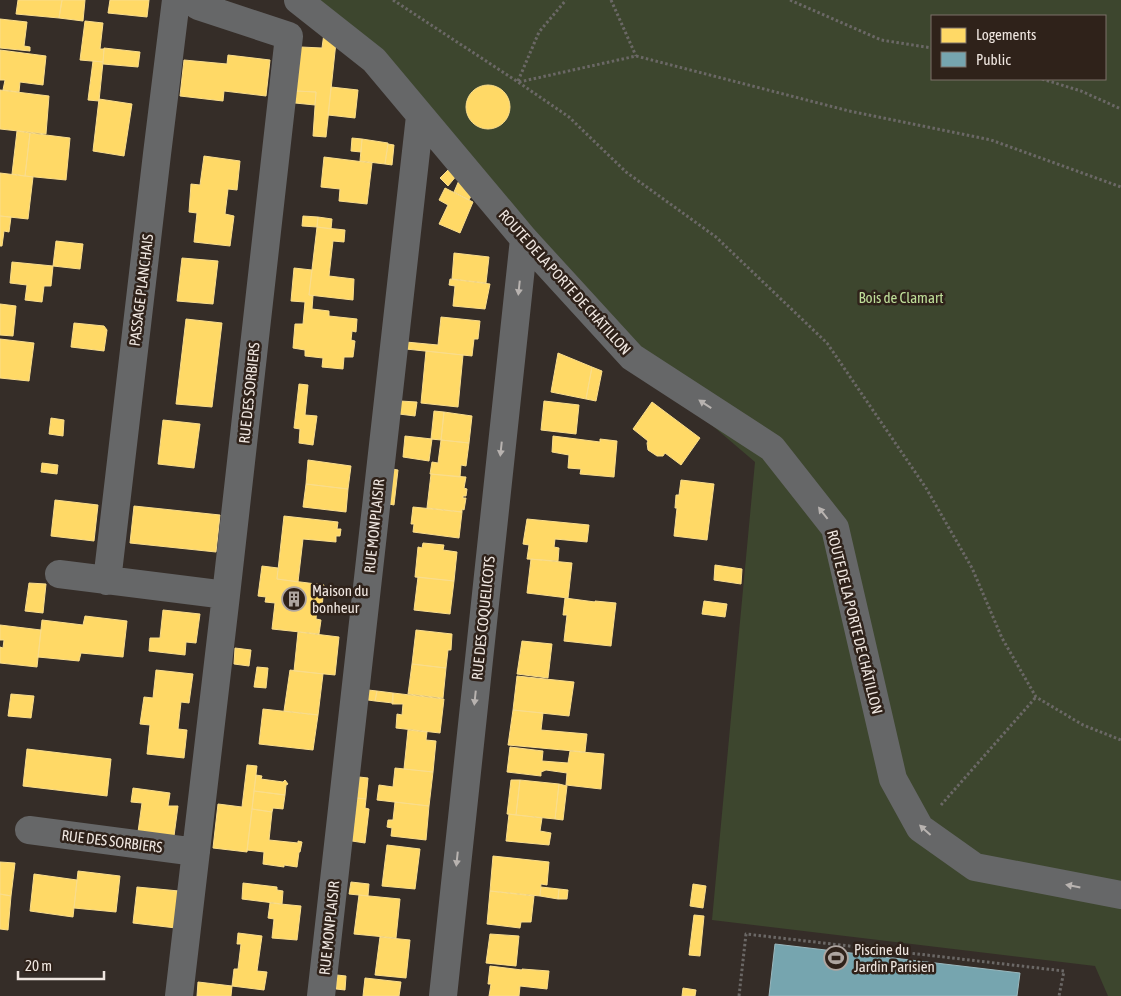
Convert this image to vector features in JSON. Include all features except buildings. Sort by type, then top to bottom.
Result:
[{"type":"street","name":"PASSAGE PLANCHAIS","points":[[107,581],[176,0]]},
{"type":"street","name":"RUE DES SORBIERS","points":[[179,996],[289,36],[198,6],[198,0]]},
{"type":"street","name":"ROUTE DE LA PORTE DE CHÂTILLON","points":[[298,0],[374,60],[524,239],[632,357],[772,448],[835,528],[893,779],[920,828],[975,867],[1121,895]]},
{"type":"street","name":"RUE MONPLAISIR","points":[[321,996],[420,116]]},
{"type":"street","name":"RUE DES COQUELICOTS","points":[[443,996],[524,239]]},
{"type":"street","points":[[59,574],[226,595]]},
{"type":"street","name":"RUE DES SORBIERS","points":[[29,830],[196,852]]},
{"type":"path","points":[[393,0],[569,117],[626,172],[716,237],[827,344],[926,488],[972,568],[1002,638],[1036,697],[1083,725],[1121,740]]},
{"type":"path","points":[[518,82],[539,32],[566,0]]},
{"type":"path","points":[[611,0],[636,56]]},
{"type":"path","points":[[790,0],[881,40],[931,48]]},
{"type":"path","points":[[518,82],[636,56],[849,111],[991,140],[1121,187]]},
{"type":"path","points":[[1045,80],[1080,91],[1121,109]]},
{"type":"path","points":[[920,828],[1036,697]]},
{"type":"path","points":[[739,996],[746,934],[1064,971],[1059,996]]},
{"type":"green space","name":"Bois de Clamart","points":[[298,0],[1121,0],[1121,996],[1108,996],[1095,966],[712,920],[755,462],[632,357],[480,186]]},
{"type":"place","name":"Maison du bonheur","points":[[294,599]]},
{"type":"place","name":"Piscine du Jardin Parisien","points":[[836,958]]}]
